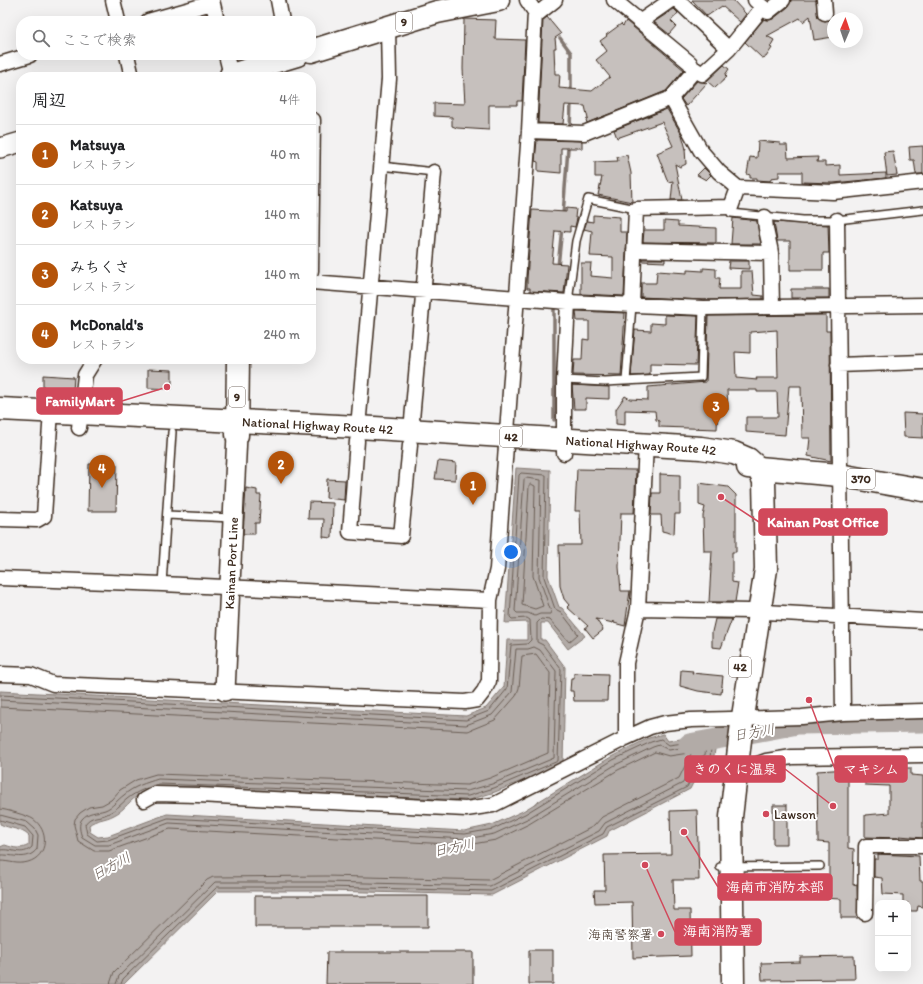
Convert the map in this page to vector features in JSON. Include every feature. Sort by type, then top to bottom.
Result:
[{"type":"main road","name":"9","points":[[316,49],[388,27],[434,6],[498,0]]},
{"type":"main road","points":[[229,71],[276,60]]},
{"type":"main road","points":[[0,148],[16,143]]},
{"type":"main road","name":"9","points":[[237,428],[238,364]]},
{"type":"main road","name":"National Highway Route 42","points":[[0,409],[50,419]]},
{"type":"main road","name":"National Highway Route 42","points":[[0,424],[50,419],[80,420],[645,450],[725,458],[744,472],[750,480],[753,488],[755,558],[754,611]]},
{"type":"main road","name":"National Highway Route 42","points":[[80,420],[172,432],[237,428]]},
{"type":"main road","name":"Kainan Port Line","points":[[225,691],[237,428]]},
{"type":"main road","name":"370","points":[[725,458],[749,454],[798,471]]},
{"type":"main road","name":"370","points":[[725,458],[758,468],[839,475],[923,490]]},
{"type":"main road","name":"National Highway Route 42","points":[[734,984],[720,804],[731,766],[754,611],[766,569],[764,481],[758,468]]},
{"type":"main road","name":"370","points":[[765,502],[766,489],[771,477],[780,472],[798,471]]},
{"type":"main road","name":"National Highway Route 42","points":[[722,984],[726,866]]},
{"type":"street","points":[[113,0],[117,16]]},
{"type":"street","points":[[278,0],[281,16]]},
{"type":"street","points":[[0,674],[31,675],[53,684],[465,702],[477,700],[489,681],[490,600],[497,569],[529,131],[535,12],[527,0]]},
{"type":"street","points":[[535,16],[555,0]]},
{"type":"street","points":[[529,131],[584,133],[671,98],[694,71],[690,63],[614,0]]},
{"type":"street","points":[[641,21],[671,0]]},
{"type":"street","points":[[677,0],[729,49]]},
{"type":"street","points":[[692,67],[702,74],[729,49],[759,4],[768,12],[783,0]]},
{"type":"street","points":[[164,16],[212,1],[216,16]]},
{"type":"street","points":[[388,27],[390,79],[369,285],[350,532],[401,536],[434,172]]},
{"type":"street","points":[[0,64],[16,59]]},
{"type":"street","points":[[128,60],[131,72]]},
{"type":"street","points":[[671,98],[701,151],[719,172],[738,188],[833,192],[923,182]]},
{"type":"street","points":[[632,304],[636,209],[731,208],[738,188]]},
{"type":"street","points":[[765,217],[765,232],[770,241],[771,253],[772,307]]},
{"type":"street","points":[[837,220],[843,713]]},
{"type":"street","points":[[634,250],[771,253]]},
{"type":"street","points":[[316,282],[369,285],[568,302],[703,308],[923,305]]},
{"type":"street","points":[[564,446],[564,380],[568,302]]},
{"type":"street","points":[[838,365],[923,362]]},
{"type":"street","points":[[80,420],[85,375],[92,364]]},
{"type":"street","points":[[0,519],[37,520],[44,516],[50,419]]},
{"type":"street","points":[[626,738],[626,663],[638,609],[645,450]]},
{"type":"street","points":[[0,578],[162,584],[490,600]]},
{"type":"street","points":[[638,609],[754,611],[923,621]]},
{"type":"street","points":[[144,800],[155,794],[198,795],[466,810],[493,805],[626,738],[650,727],[665,723],[691,720],[737,721],[808,717],[843,713],[923,710]]},
{"type":"street","points":[[731,766],[745,769],[766,761],[792,757],[923,755]]},
{"type":"street","points":[[865,913],[866,846],[923,846]]},
{"type":"lane","points":[[381,166],[434,172]]},
{"type":"lane","points":[[568,302],[576,241],[588,198],[636,209]]},
{"type":"lane","points":[[731,208],[731,213],[803,220],[837,220],[923,210]]},
{"type":"lane","points":[[626,381],[632,304]]},
{"type":"lane","points":[[564,380],[626,381],[701,377],[703,308]]},
{"type":"lane","points":[[162,584],[172,432]]},
{"type":"lane","points":[[167,515],[232,518]]},
{"type":"lane","points":[[726,866],[820,866]]},
{"type":"water","points":[[516,468],[550,470],[548,576],[559,607],[562,608],[585,636],[568,649],[548,623],[541,623],[541,640],[545,640],[565,667],[563,764],[495,792],[469,800],[188,789],[164,790],[137,796],[114,815],[89,825],[90,832],[98,837],[108,836],[167,814],[464,831],[492,825],[523,811],[611,757],[649,738],[663,734],[668,741],[718,733],[713,761],[701,767],[690,789],[609,831],[607,836],[492,895],[325,891],[218,891],[124,984],[0,984],[0,847],[5,845],[17,848],[26,847],[29,845],[29,836],[22,831],[0,824],[0,691],[466,716],[486,708],[504,687],[507,640],[527,640],[527,622],[505,623]]},
{"type":"building","points":[[692,0],[733,0],[746,14],[740,22],[722,6],[707,16]]},
{"type":"building","points":[[791,0],[816,0],[818,18],[825,21],[827,20],[827,38],[814,40],[810,16],[803,22],[800,18],[767,36],[774,40],[770,47],[772,48],[766,57],[762,58],[745,42],[764,19],[773,19],[788,7]]},
{"type":"building","points":[[674,9],[678,13],[671,21],[676,26],[669,34],[654,22]]},
{"type":"building","points":[[547,17],[561,34],[555,38],[556,48],[554,48],[555,74],[560,74],[559,88],[592,91],[610,77],[596,60],[607,51],[600,41],[621,24],[623,26],[626,21],[684,70],[666,91],[587,123],[586,120],[588,119],[585,106],[565,105],[563,124],[538,123],[543,20]]},
{"type":"building","points":[[464,19],[496,20],[495,39],[525,40],[522,101],[517,101],[517,105],[489,105],[489,130],[457,128],[452,126],[452,117],[434,116],[434,103],[465,104],[463,69]]},
{"type":"building","points":[[724,65],[729,69],[725,75],[727,77],[715,88],[707,81]]},
{"type":"building","points":[[697,81],[707,83],[686,106],[681,99]]},
{"type":"building","points":[[667,109],[682,135],[686,149],[686,164],[680,167],[675,164],[682,200],[671,200],[673,181],[668,182],[657,153],[673,146],[662,122],[617,138],[614,130]]},
{"type":"building","points":[[537,140],[582,141],[582,148],[561,148],[561,173],[538,171],[538,162],[535,161]]},
{"type":"building","points":[[758,141],[787,145],[788,158],[818,157],[817,162],[825,162],[825,166],[840,165],[840,175],[886,173],[886,178],[833,183],[802,182],[802,172],[779,172],[779,177],[771,178],[770,181],[750,178],[750,175],[747,174],[750,157],[757,158]]},
{"type":"building","points":[[923,146],[923,174],[916,174],[914,160],[910,160],[909,147]]},
{"type":"building","points":[[893,151],[897,175],[887,176],[884,152]]},
{"type":"building","points":[[627,155],[631,173],[632,202],[598,195],[602,177],[595,177],[595,162],[618,161],[617,157]]},
{"type":"building","points":[[704,168],[711,175],[706,180],[697,175]]},
{"type":"building","points":[[566,208],[576,209],[575,218],[577,218],[575,227],[570,226],[570,232],[555,231],[552,263],[567,264],[564,293],[530,291],[530,288],[527,288],[527,279],[532,210],[566,212]]},
{"type":"building","points":[[593,215],[620,217],[620,232],[627,232],[624,296],[581,294],[581,263],[591,263],[590,276],[613,278],[613,257],[590,256],[592,231],[584,229],[587,221],[593,222]]},
{"type":"building","points":[[733,218],[757,221],[761,244],[731,244]]},
{"type":"building","points":[[664,221],[678,222],[678,226],[716,228],[716,243],[643,242],[644,230],[664,230]]},
{"type":"building","points":[[774,222],[828,225],[829,253],[823,253],[823,270],[790,270],[790,241],[777,241]]},
{"type":"building","points":[[642,259],[665,259],[665,262],[642,261]]},
{"type":"building","points":[[729,261],[749,261],[749,269],[728,268]]},
{"type":"building","points":[[703,268],[716,269],[716,278],[720,278],[719,289],[741,289],[741,271],[752,271],[754,295],[763,296],[763,299],[703,300],[641,297],[641,283],[656,283],[657,271],[687,273],[687,270],[703,271]]},
{"type":"building","points":[[791,289],[829,289],[829,298],[791,298]]},
{"type":"building","points":[[576,311],[625,313],[621,376],[573,375],[574,360],[582,360],[583,339],[589,340],[589,321],[577,321]]},
{"type":"building","points":[[665,315],[698,316],[696,365],[650,364],[650,375],[631,376],[635,330],[651,331],[651,323],[665,324]]},
{"type":"building","points":[[826,315],[826,331],[830,331],[831,461],[808,456],[810,438],[802,438],[801,386],[789,386],[785,435],[746,432],[746,417],[778,417],[777,392],[757,392],[757,390],[727,390],[728,410],[718,410],[717,429],[659,427],[659,421],[656,420],[655,411],[625,410],[625,425],[616,424],[616,409],[625,396],[630,399],[648,400],[648,387],[706,382],[708,316]],"holes":[[[777,330],[778,378],[756,378],[757,380],[736,378],[735,352],[750,353],[750,332]]]},
{"type":"building","points":[[148,369],[172,370],[172,389],[148,388]]},
{"type":"building","points":[[43,375],[74,377],[73,391],[70,391],[70,396],[49,395],[49,391],[43,391]]},
{"type":"building","points":[[572,385],[609,387],[609,399],[586,398],[586,409],[574,409]]},
{"type":"building","points":[[903,413],[923,414],[923,438],[904,437]]},
{"type":"building","points":[[438,461],[456,463],[455,480],[435,479]]},
{"type":"building","points":[[89,464],[117,465],[116,511],[88,511]]},
{"type":"building","points":[[577,469],[636,470],[634,513],[621,513],[619,567],[621,591],[630,591],[625,626],[614,623],[614,621],[613,623],[596,619],[603,630],[593,638],[585,628],[588,626],[567,607],[569,605],[564,599],[560,586],[559,545],[581,545],[580,511],[575,511]]},
{"type":"building","points":[[660,474],[680,475],[680,514],[675,514],[674,534],[662,531],[661,515],[651,515],[652,493],[660,493]]},
{"type":"building","points":[[327,479],[345,480],[344,500],[326,498]]},
{"type":"building","points":[[699,483],[728,487],[736,495],[736,552],[732,552],[732,582],[738,583],[735,602],[709,602],[712,551],[704,551],[703,516],[705,507],[699,505]]},
{"type":"building","points":[[246,488],[257,490],[257,495],[261,495],[259,523],[255,523],[255,534],[243,534]]},
{"type":"building","points":[[309,502],[333,503],[332,538],[323,537],[324,519],[308,519]]},
{"type":"building","points":[[715,619],[732,619],[721,648],[712,647],[712,632]]},
{"type":"building","points":[[681,670],[693,671],[692,673],[723,676],[721,694],[698,691],[680,686]]},
{"type":"building","points":[[574,673],[608,674],[607,701],[574,701],[573,691],[570,691],[571,678],[574,678]]},
{"type":"building","points":[[865,768],[911,768],[911,775],[923,776],[923,838],[899,836],[900,838],[865,837],[865,815],[889,813],[889,786],[865,785]]},
{"type":"building","points":[[848,769],[848,848],[854,849],[853,885],[857,884],[858,918],[841,918],[841,899],[822,898],[820,885],[829,885],[829,843],[818,842],[817,771]]},
{"type":"building","points":[[773,805],[787,805],[787,844],[773,844]]},
{"type":"building","points":[[697,810],[699,880],[673,880],[674,910],[690,910],[691,956],[633,958],[632,902],[595,903],[594,890],[605,890],[604,855],[671,854],[670,811]]},
{"type":"building","points":[[878,854],[919,856],[920,881],[923,881],[923,907],[918,906],[917,911],[911,911],[911,900],[903,900],[903,895],[883,894],[882,878],[874,877],[874,859],[878,859]]},
{"type":"building","points":[[255,896],[428,896],[428,927],[255,927]]},
{"type":"building","points":[[529,950],[553,950],[553,984],[529,984]]},
{"type":"building","points":[[327,952],[473,952],[473,984],[326,984]]},
{"type":"building","points":[[854,956],[855,979],[762,980],[761,963],[800,962],[800,957]]},
{"type":"waterway","points":[[560,38],[571,53],[571,93]]},
{"type":"waterway","points":[[570,129],[571,102]]},
{"type":"waterway","points":[[563,215],[569,135]]},
{"type":"waterway","points":[[558,267],[562,227]]},
{"type":"waterway","points":[[554,305],[554,420]]},
{"type":"waterway","name":"日方川","points":[[689,744],[798,724],[923,722]]},
{"type":"place","name":"FamilyMart","points":[[167,387]]},
{"type":"place","name":"みちくさ","points":[[716,426]]},
{"type":"place","name":"Katsuya","points":[[281,484]]},
{"type":"place","name":"McDonald's","points":[[102,488]]},
{"type":"place","name":"Kainan Post Office","points":[[721,497]]},
{"type":"place","name":"Matsuya","points":[[473,505]]},
{"type":"place","name":"マキシム","points":[[809,700]]},
{"type":"place","name":"きのくに温泉","points":[[833,806]]},
{"type":"place","name":"Lawson","points":[[766,814]]},
{"type":"place","name":"海南市消防本部","points":[[684,832]]},
{"type":"place","name":"海南消防署","points":[[645,865]]},
{"type":"place","name":"海南警察署","points":[[661,934]]}]
